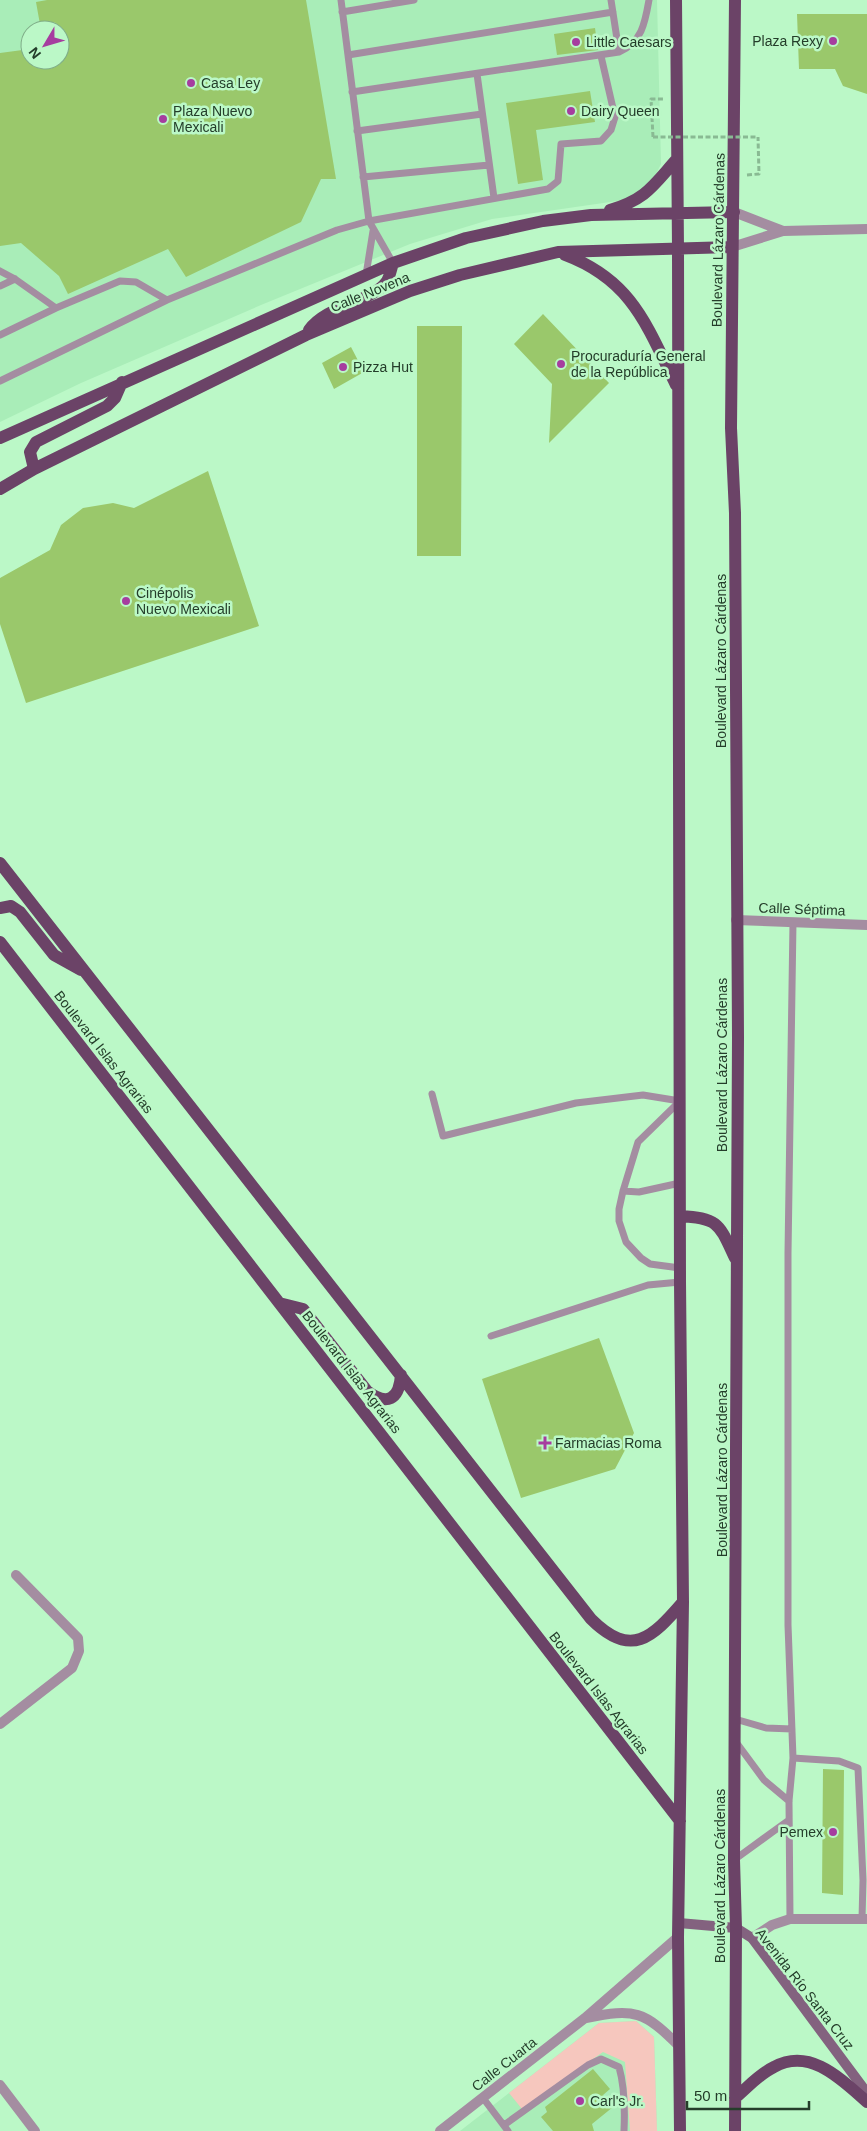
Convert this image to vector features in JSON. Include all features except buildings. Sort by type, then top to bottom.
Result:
[{"type":"main road","points":[[676,0],[680,1282],[683,1602],[678,1937],[680,2131]]},
{"type":"main road","name":"Boulevard Lázaro Cárdenas","points":[[735,0],[731,428],[735,513],[737,1263],[734,1860],[736,1928],[735,2131]]},
{"type":"main road","points":[[591,215],[638,200],[650,190],[676,160]]},
{"type":"main road","name":"Calle Novena","points":[[0,438],[122,382],[393,263],[466,238],[543,221],[591,215],[734,212]]},
{"type":"main road","name":"Calle Novena","points":[[0,489],[34,469],[306,334],[410,291],[460,275],[558,252],[732,247]]},
{"type":"main road","points":[[558,252],[587,263],[619,288],[635,306],[648,327],[678,389]]},
{"type":"main road","points":[[306,334],[313,325],[325,316],[383,286],[389,277],[393,263]]},
{"type":"main road","points":[[34,469],[30,452],[36,442],[107,406],[115,398],[122,382]]},
{"type":"main road","points":[[0,864],[559,1578],[602,1630],[613,1637],[628,1642],[642,1638],[663,1624],[683,1602]]},
{"type":"main road","points":[[0,908],[6,905],[14,908],[54,955],[85,972]]},
{"type":"main road","name":"Boulevard Islas Agrarias","points":[[0,942],[680,1821]]},
{"type":"main road","points":[[680,1216],[703,1217],[712,1221],[718,1227],[737,1263]]},
{"type":"main road","points":[[279,1303],[302,1308],[367,1391],[378,1399],[389,1399],[396,1395],[400,1387],[400,1375]]},
{"type":"main road","name":"Avenida Río Santa Cruz","points":[[679,1923],[736,1928],[752,1938],[867,2093]]},
{"type":"main road","points":[[735,2098],[773,2067],[784,2062],[797,2060],[810,2061],[822,2066],[867,2102]]},
{"type":"street","name":"Calle Novena","points":[[734,212],[783,231]]},
{"type":"street","name":"Calle Novena","points":[[732,247],[783,231],[867,229]]},
{"type":"street","name":"Calle Séptima","points":[[736,920],[867,924]]},
{"type":"street","points":[[0,1724],[72,1668],[79,1651],[78,1638],[16,1575]]},
{"type":"street","points":[[752,1938],[772,1925],[790,1919],[865,1920]]},
{"type":"street","name":"Calle Cuarta","points":[[440,2131],[585,2018],[678,1937]]},
{"type":"street","name":"Calle Cuarta","points":[[585,2018],[619,2012],[639,2014],[656,2024],[679,2046]]},
{"type":"street","points":[[0,2085],[35,2131]]},
{"type":"lane","points":[[341,0],[369,221],[393,263]]},
{"type":"lane","points":[[342,12],[414,0]]},
{"type":"lane","points":[[611,0],[619,52]]},
{"type":"lane","points":[[352,92],[619,52],[627,48],[639,37],[644,25],[649,0]]},
{"type":"lane","points":[[348,55],[613,12]]},
{"type":"lane","points":[[0,381],[167,300],[337,230],[369,221],[548,189],[558,181],[561,144],[601,141],[611,130],[614,117],[601,56]]},
{"type":"lane","points":[[477,74],[494,198]]},
{"type":"lane","points":[[357,131],[482,114]]},
{"type":"lane","points":[[363,177],[489,165]]},
{"type":"lane","points":[[366,275],[373,231]]},
{"type":"lane","points":[[0,271],[15,279],[56,308]]},
{"type":"lane","points":[[0,286],[15,279]]},
{"type":"lane","points":[[0,335],[56,308],[120,281],[136,282],[167,300]]},
{"type":"lane","points":[[790,1919],[789,1801],[793,1758],[788,1625],[788,1253],[794,922]]},
{"type":"lane","points":[[432,1094],[443,1136],[576,1102],[643,1095],[680,1101]]},
{"type":"lane","points":[[680,1101],[638,1142],[623,1191],[619,1221],[626,1242],[650,1264],[680,1268]]},
{"type":"lane","points":[[623,1191],[639,1192],[680,1183]]},
{"type":"lane","points":[[491,1336],[648,1285],[680,1282]]},
{"type":"lane","points":[[735,1719],[766,1728],[792,1729]]},
{"type":"lane","points":[[735,1740],[764,1780],[789,1801]]},
{"type":"lane","points":[[793,1758],[839,1761],[858,1768],[865,1920]]},
{"type":"lane","points":[[734,1860],[789,1820]]},
{"type":"lane","points":[[483,2098],[506,2128],[588,2065],[601,2059],[619,2066],[624,2098],[624,2131]]},
{"type":"path","points":[[651,99],[653,137],[758,137],[759,174]]},
{"type":"shaded area","points":[[0,0],[657,0],[661,164],[654,178],[642,192],[624,200],[492,219],[410,244],[261,305],[81,383],[0,422]]},
{"type":"shaded area","points":[[636,2021],[654,2037],[657,2131],[460,2131],[599,2023]]},
{"type":"shaded area","points":[[636,2021],[654,2037],[657,2131],[630,2131],[625,2062],[603,2052],[522,2109],[509,2093],[599,2023]]},
{"type":"place","name":"Plaza Rexy","points":[[833,41]]},
{"type":"place","name":"Little Caesars","points":[[576,42]]},
{"type":"place","name":"Casa Ley","points":[[191,83]]},
{"type":"place","name":"Dairy Queen","points":[[571,111]]},
{"type":"place","name":"Plaza Nuevo Mexicali","points":[[163,119]]},
{"type":"place","name":"Procuraduría General de la República","points":[[561,364]]},
{"type":"place","name":"Pizza Hut","points":[[343,367]]},
{"type":"place","name":"Cinépolis Nuevo Mexicali","points":[[126,601]]},
{"type":"place","name":"Farmacias Roma","points":[[545,1443]]},
{"type":"place","name":"Pemex","points":[[833,1832]]},
{"type":"place","name":"Carl's Jr.","points":[[580,2101]]}]
